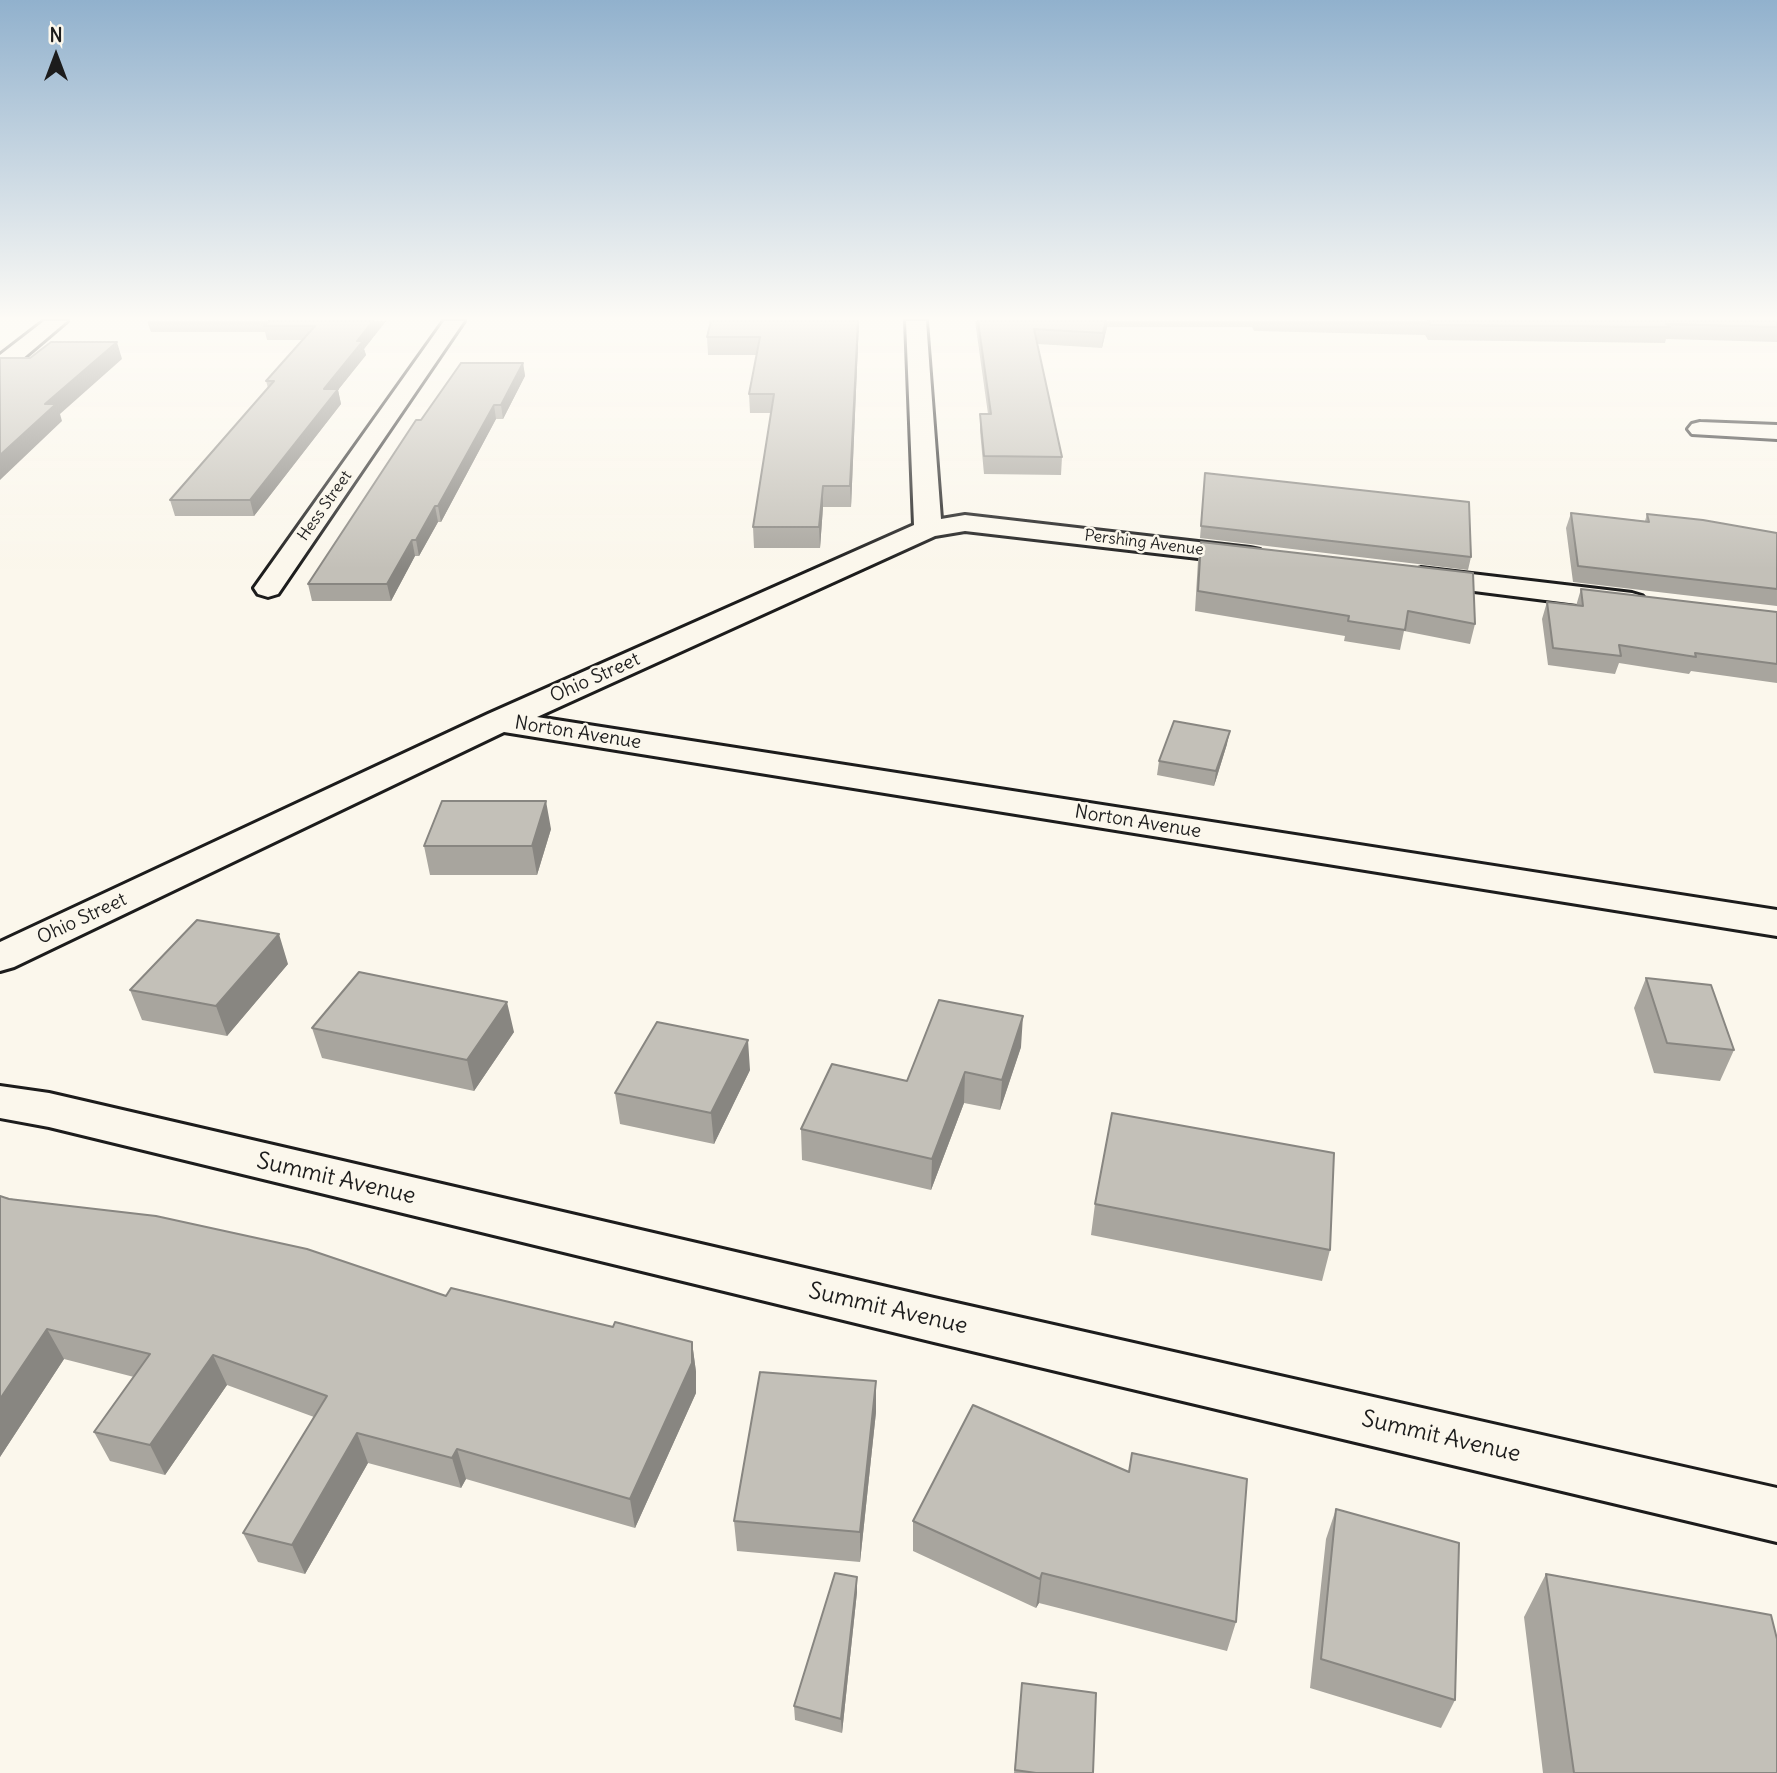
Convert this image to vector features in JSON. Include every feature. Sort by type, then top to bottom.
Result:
[{"type":"street","name":"Hess Street","points":[[268,588],[396,404]]},
{"type":"street","points":[[921,404],[928,529]]},
{"type":"street","points":[[1700,429],[1777,432]]},
{"type":"street","name":"Pershing Avenue","points":[[928,529],[965,523],[1273,559]]},
{"type":"street","name":"Ohio Street","points":[[0,958],[499,721],[928,529]]},
{"type":"street","points":[[1396,574],[1655,604]]},
{"type":"street","name":"Norton Avenue","points":[[499,721],[1777,923]]},
{"type":"street","name":"Summit Avenue","points":[[0,1101],[49,1110],[920,1317],[1777,1515]]},
{"type":"building","points":[[0,404],[56,404],[0,455]]},
{"type":"building","points":[[254,404],[326,404],[250,500],[170,500]]},
{"type":"building","points":[[432,404],[502,404],[494,405],[438,506],[435,506],[416,540],[412,540],[387,584],[308,584],[416,420],[421,420]]},
{"type":"building","points":[[772,404],[854,404],[850,486],[823,486],[819,527],[753,527]]},
{"type":"building","points":[[990,404],[1050,404],[1062,457],[984,456],[980,414],[991,414]]},
{"type":"building","points":[[1205,473],[1469,502],[1471,557],[1201,526]]},
{"type":"building","points":[[1571,513],[1649,522],[1647,514],[1703,520],[1777,533],[1777,589],[1578,566]]},
{"type":"building","points":[[1201,542],[1473,573],[1475,624],[1408,611],[1405,630],[1348,621],[1349,616],[1198,591]]},
{"type":"building","points":[[1581,589],[1777,612],[1777,664],[1695,653],[1696,657],[1619,645],[1621,656],[1553,648],[1547,602],[1583,606]]},
{"type":"building","points":[[1174,721],[1230,731],[1216,771],[1159,761]]},
{"type":"building","points":[[442,801],[546,801],[532,846],[424,846]]},
{"type":"building","points":[[197,920],[279,934],[216,1006],[130,990]]},
{"type":"building","points":[[359,972],[507,1002],[467,1060],[312,1028]]},
{"type":"building","points":[[1646,978],[1711,985],[1734,1050],[1667,1043]]},
{"type":"building","points":[[939,1000],[1023,1016],[1002,1080],[965,1072],[932,1159],[801,1129],[832,1064],[907,1081]]},
{"type":"building","points":[[657,1022],[748,1040],[711,1113],[615,1093]]},
{"type":"building","points":[[1112,1113],[1334,1153],[1330,1250],[1095,1204]]},
{"type":"building","points":[[0,1196],[156,1216],[307,1249],[446,1296],[451,1288],[613,1327],[615,1322],[692,1342],[692,1363],[630,1499],[457,1449],[452,1458],[357,1433],[292,1545],[243,1533],[327,1396],[213,1355],[150,1445],[94,1432],[150,1354],[47,1329],[0,1399]]},
{"type":"building","points":[[760,1372],[876,1381],[860,1532],[734,1521]]},
{"type":"building","points":[[973,1405],[1129,1472],[1132,1453],[1247,1479],[1236,1622],[1042,1573],[1040,1579],[913,1521]]},
{"type":"building","points":[[1336,1509],[1459,1543],[1455,1700],[1321,1659]]},
{"type":"building","points":[[835,1573],[857,1577],[841,1719],[794,1706]]},
{"type":"building","points":[[1546,1574],[1771,1615],[1777,1639],[1777,1773],[1574,1773]]},
{"type":"building","points":[[1022,1683],[1096,1693],[1093,1773],[1036,1773],[1015,1770]]}]
